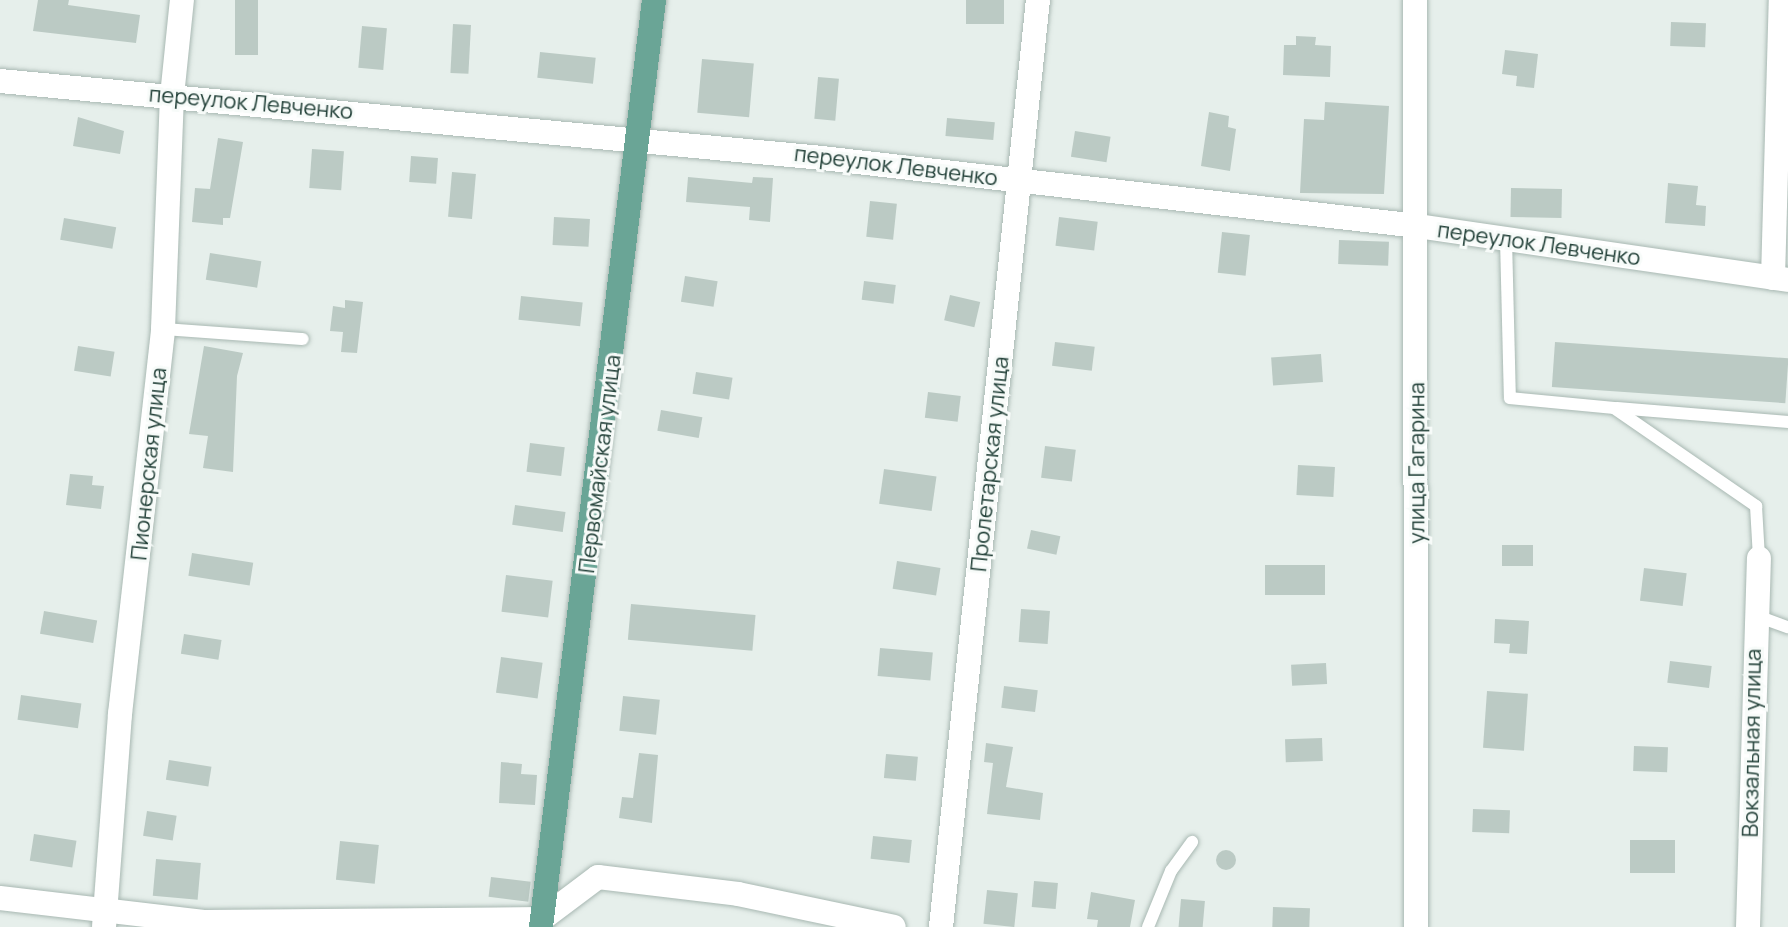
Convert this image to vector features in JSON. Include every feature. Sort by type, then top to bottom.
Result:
[{"type":"main road","name":"Первомайская улица","points":[[541,923],[641,139],[654,0]]},
{"type":"street","name":"Пионерская улица","points":[[104,921],[120,714],[163,329],[172,96],[182,0]]},
{"type":"street","name":"Пролетарская улица","points":[[941,927],[1038,0]]},
{"type":"street","name":"улица Гагарина","points":[[1415,0],[1418,226],[1416,927]]},
{"type":"street","points":[[1780,279],[1783,141],[1781,0]]},
{"type":"street","name":"переулок Левченко","points":[[0,81],[641,139],[1021,181],[1418,226],[1780,279]]},
{"type":"street","name":"Вокзальная улица","points":[[1748,927],[1759,558]]},
{"type":"street","points":[[0,898],[104,921],[541,923],[598,877],[738,894],[894,927]]},
{"type":"lane","points":[[1506,239],[1510,398],[1788,422]]},
{"type":"lane","points":[[163,329],[303,339]]},
{"type":"lane","points":[[1614,408],[1756,506],[1759,558]]},
{"type":"lane","points":[[1755,615],[1788,627]]},
{"type":"lane","points":[[1148,927],[1171,871],[1192,842]]},
{"type":"building","points":[[38,0],[69,0],[68,5],[140,15],[136,43],[33,31]]},
{"type":"building","points":[[235,0],[258,0],[258,55],[235,55]]},
{"type":"building","points":[[966,0],[1004,0],[1004,24],[966,24]]},
{"type":"building","points":[[1671,22],[1706,23],[1705,47],[1670,46]]},
{"type":"building","points":[[453,24],[471,25],[468,74],[450,73]]},
{"type":"building","points":[[362,26],[387,28],[383,70],[358,68]]},
{"type":"building","points":[[1296,36],[1316,37],[1315,45],[1331,46],[1330,77],[1283,75],[1284,45],[1296,45]]},
{"type":"building","points":[[1505,50],[1538,54],[1534,88],[1516,86],[1517,76],[1502,74]]},
{"type":"building","points":[[540,52],[596,58],[593,84],[537,78]]},
{"type":"building","points":[[702,59],[754,64],[749,117],[697,113]]},
{"type":"building","points":[[818,77],[839,79],[835,121],[814,119]]},
{"type":"building","points":[[1325,102],[1389,106],[1384,194],[1300,193],[1304,119],[1324,120]]},
{"type":"building","points":[[1209,112],[1229,116],[1228,127],[1236,129],[1230,171],[1201,166]]},
{"type":"building","points":[[78,117],[124,131],[120,154],[73,146]]},
{"type":"building","points":[[947,118],[995,122],[993,140],[945,136]]},
{"type":"building","points":[[1075,131],[1111,137],[1106,162],[1071,157]]},
{"type":"building","points":[[218,138],[243,142],[230,218],[223,218],[223,225],[192,222],[195,188],[210,189]]},
{"type":"building","points":[[312,149],[344,151],[341,190],[309,188]]},
{"type":"building","points":[[411,156],[438,158],[436,184],[409,182]]},
{"type":"building","points":[[452,172],[476,174],[472,219],[448,217]]},
{"type":"building","points":[[688,177],[752,183],[753,177],[773,178],[770,222],[749,220],[750,207],[686,202]]},
{"type":"building","points":[[1668,183],[1698,186],[1696,205],[1706,206],[1705,226],[1665,223]]},
{"type":"building","points":[[1511,188],[1562,189],[1561,218],[1510,217]]},
{"type":"building","points":[[870,201],[897,204],[893,240],[866,237]]},
{"type":"building","points":[[554,217],[590,219],[588,247],[553,245]]},
{"type":"building","points":[[1059,217],[1098,222],[1094,251],[1055,246]]},
{"type":"building","points":[[64,218],[116,227],[112,249],[60,240]]},
{"type":"building","points":[[1222,232],[1250,235],[1246,276],[1218,273]]},
{"type":"building","points":[[1339,240],[1389,242],[1388,266],[1338,264]]},
{"type":"building","points":[[210,253],[261,261],[257,288],[206,280]]},
{"type":"building","points":[[685,276],[718,281],[714,307],[681,302]]},
{"type":"building","points":[[864,281],[896,285],[893,304],[862,300]]},
{"type":"building","points":[[950,295],[980,302],[974,327],[944,320]]},
{"type":"building","points":[[521,296],[583,302],[580,326],[518,320]]},
{"type":"building","points":[[345,300],[363,302],[357,353],[341,352],[343,332],[330,331],[333,306],[345,308]]},
{"type":"building","points":[[1055,342],[1095,347],[1092,371],[1052,366]]},
{"type":"building","points":[[1555,342],[1788,358],[1785,403],[1552,387]]},
{"type":"building","points":[[78,346],[115,352],[111,376],[74,371]]},
{"type":"building","points":[[204,346],[243,353],[237,376],[233,472],[203,468],[208,436],[189,434]]},
{"type":"building","points":[[1321,354],[1323,382],[1273,385],[1271,357]]},
{"type":"building","points":[[696,372],[733,378],[729,400],[693,394]]},
{"type":"building","points":[[928,392],[961,396],[958,422],[925,418]]},
{"type":"building","points":[[661,410],[702,417],[699,438],[657,431]]},
{"type":"building","points":[[530,443],[565,447],[561,476],[526,472]]},
{"type":"building","points":[[1045,446],[1076,450],[1072,482],[1041,478]]},
{"type":"building","points":[[1298,465],[1335,467],[1333,497],[1296,495]]},
{"type":"building","points":[[884,469],[936,476],[932,511],[879,504]]},
{"type":"building","points":[[70,474],[93,476],[92,485],[104,486],[101,509],[66,505]]},
{"type":"building","points":[[515,505],[566,512],[563,532],[512,525]]},
{"type":"building","points":[[1031,530],[1060,536],[1056,555],[1027,549]]},
{"type":"building","points":[[1502,545],[1533,545],[1533,566],[1502,566]]},
{"type":"building","points":[[192,553],[253,563],[250,585],[188,576]]},
{"type":"building","points":[[897,561],[940,568],[936,596],[893,589]]},
{"type":"building","points":[[1265,565],[1325,565],[1325,595],[1265,595]]},
{"type":"building","points":[[1644,568],[1687,573],[1683,606],[1640,601]]},
{"type":"building","points":[[506,575],[553,581],[548,617],[501,612]]},
{"type":"building","points":[[631,604],[756,615],[752,651],[628,640]]},
{"type":"building","points":[[1021,609],[1050,611],[1048,644],[1019,642]]},
{"type":"building","points":[[44,611],[97,620],[93,643],[40,634]]},
{"type":"building","points":[[1495,619],[1529,621],[1527,654],[1509,653],[1510,644],[1494,643]]},
{"type":"building","points":[[184,634],[222,640],[218,660],[181,654]]},
{"type":"building","points":[[880,648],[933,653],[930,681],[878,676]]},
{"type":"building","points":[[501,657],[543,663],[538,698],[496,693]]},
{"type":"building","points":[[1670,661],[1712,666],[1709,688],[1667,683]]},
{"type":"building","points":[[1326,663],[1327,684],[1292,686],[1291,665]]},
{"type":"building","points":[[1004,686],[1038,690],[1035,712],[1001,708]]},
{"type":"building","points":[[1487,691],[1528,694],[1524,751],[1483,748]]},
{"type":"building","points":[[21,695],[81,703],[78,728],[18,720]]},
{"type":"building","points":[[623,696],[660,700],[656,735],[619,731]]},
{"type":"building","points":[[1322,738],[1323,761],[1286,762],[1285,739]]},
{"type":"building","points":[[986,743],[1013,747],[1006,787],[1043,793],[1040,820],[987,814],[993,763],[984,762]]},
{"type":"building","points":[[1634,746],[1668,747],[1667,772],[1633,771]]},
{"type":"building","points":[[639,753],[658,755],[652,823],[619,818],[622,797],[633,798]]},
{"type":"building","points":[[886,754],[918,757],[916,781],[884,778]]},
{"type":"building","points":[[169,760],[211,767],[208,786],[166,780]]},
{"type":"building","points":[[501,762],[522,764],[521,774],[537,775],[535,805],[499,803]]},
{"type":"building","points":[[1473,809],[1510,810],[1509,833],[1472,832]]},
{"type":"building","points":[[147,811],[177,816],[173,840],[143,836]]},
{"type":"building","points":[[34,834],[76,841],[72,867],[30,861]]},
{"type":"building","points":[[873,836],[912,840],[909,863],[871,859]]},
{"type":"building","points":[[1630,840],[1675,840],[1675,873],[1630,873]]},
{"type":"building","points":[[340,841],[379,845],[375,884],[336,880]]},
{"type":"building","points":[[1226,850],[1233,853],[1236,860],[1233,867],[1226,870],[1219,867],[1216,860],[1219,853]]},
{"type":"building","points":[[156,859],[201,863],[198,900],[153,896]]},
{"type":"building","points":[[491,877],[531,882],[528,902],[489,897]]},
{"type":"building","points":[[1034,881],[1058,883],[1056,909],[1032,907]]},
{"type":"building","points":[[987,890],[1018,893],[1014,927],[983,924]]},
{"type":"building","points":[[1091,892],[1135,900],[1130,927],[1097,927],[1098,920],[1087,919]]},
{"type":"building","points":[[1181,899],[1205,901],[1203,927],[1179,927]]},
{"type":"building","points":[[1273,907],[1310,908],[1309,927],[1272,927]]}]
